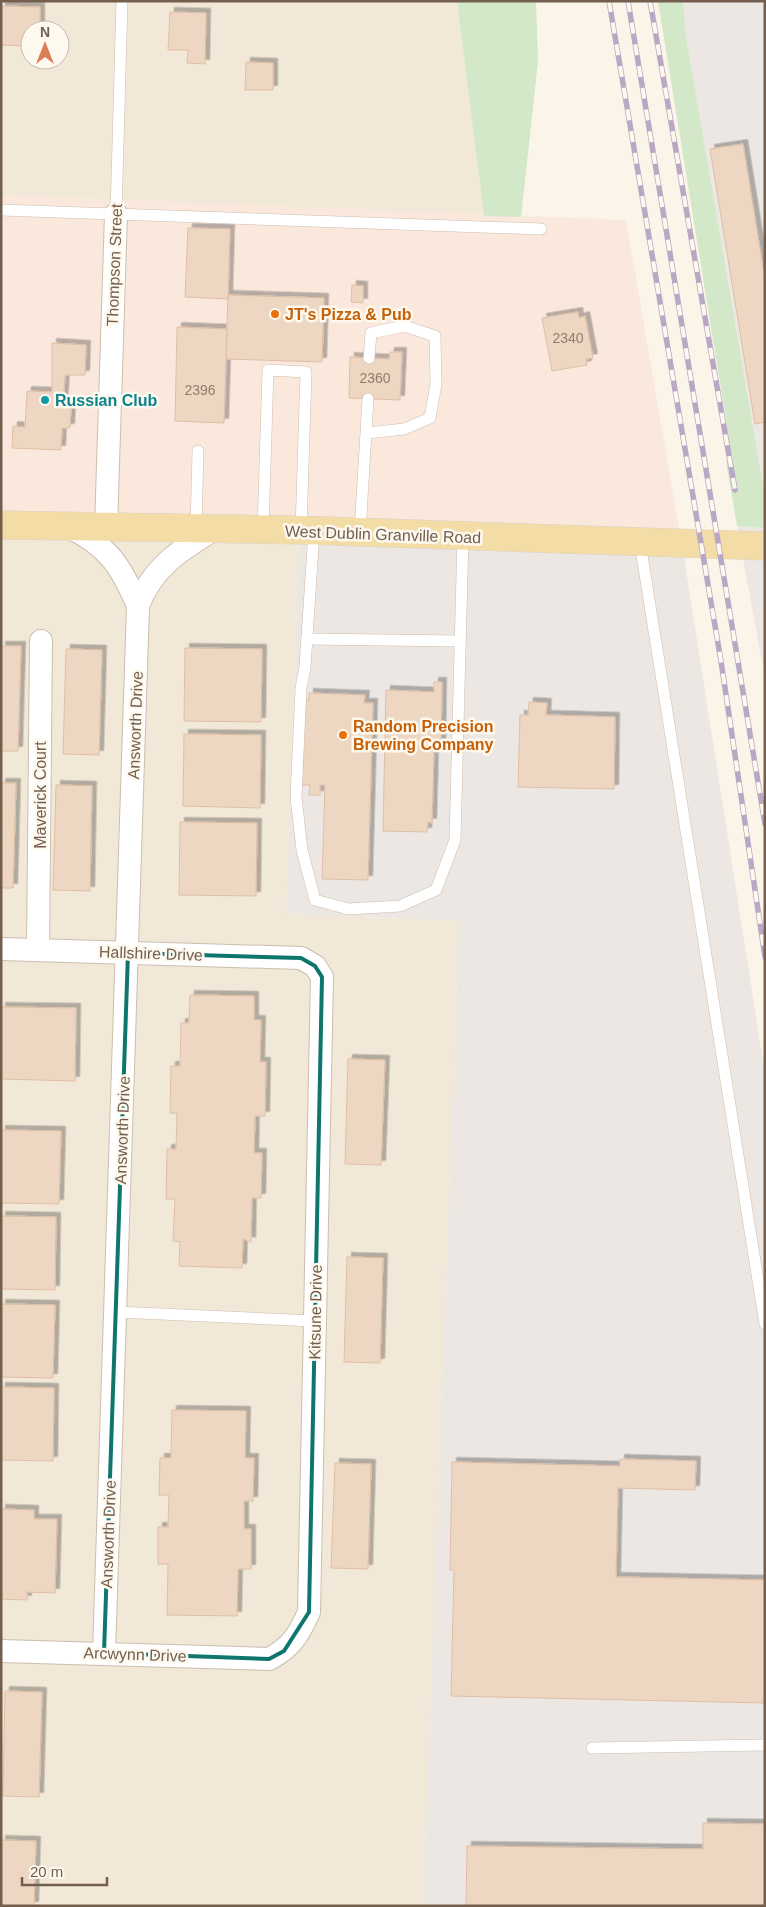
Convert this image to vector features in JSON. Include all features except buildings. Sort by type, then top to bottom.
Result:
[{"type":"main road","name":"West Dublin Granville Road","points":[[1,525],[360,532],[765,546]]},
{"type":"street","name":"Thompson Street","points":[[106,528],[116,214]]},
{"type":"street","name":"Answorth Drive","points":[[69,527],[103,548],[124,573],[138,606]]},
{"type":"street","name":"Answorth Drive","points":[[104,1653],[138,606],[142,594],[159,569],[205,529]]},
{"type":"street","name":"Maverick Court","points":[[38,950],[41,641]]},
{"type":"street","name":"Hallshire Drive","points":[[1,949],[301,958]]},
{"type":"street","name":"Kitsune Drive","points":[[269,1658],[284,1651],[300,1633],[309,1612],[322,977],[315,966],[301,958]]},
{"type":"street","name":"Arcwynn Drive","points":[[1,1651],[269,1658]]},
{"type":"lane","name":"Thompson Street","points":[[116,214],[122,1]]},
{"type":"lane","points":[[1,210],[541,229]]},
{"type":"lane","points":[[368,434],[404,429],[430,418],[436,384],[434,336],[404,326],[371,333],[369,358]]},
{"type":"lane","points":[[263,530],[268,370],[306,372],[307,639],[301,688],[296,797],[302,850],[315,900],[348,909],[400,906],[436,890],[455,840],[463,537]]},
{"type":"lane","points":[[360,532],[368,434],[368,399]]},
{"type":"lane","points":[[198,451],[205,529]]},
{"type":"lane","points":[[640,543],[765,1324]]},
{"type":"lane","points":[[307,639],[460,641]]},
{"type":"lane","points":[[116,1312],[314,1320]]},
{"type":"lane","points":[[592,1748],[765,1745]]},
{"type":"highlighted area","points":[[128,953],[301,958],[315,966],[322,977],[309,1612],[284,1651],[269,1659],[104,1653]]},
{"type":"shaded area","points":[[1,1],[457,1],[484,216],[1,195]]},
{"type":"shaded area","points":[[683,1],[765,1],[765,497],[686,36]]},
{"type":"shaded area","points":[[1,195],[626,220],[684,557],[299,541],[1,538]]},
{"type":"shaded area","points":[[737,526],[765,528],[765,678]]},
{"type":"shaded area","points":[[1,538],[299,541],[286,914],[459,921],[423,1906],[1,1906]]},
{"type":"shaded area","points":[[299,541],[684,557],[765,1074],[765,1906],[423,1906],[459,921],[286,914]]},
{"type":"green space","points":[[457,1],[536,1],[538,62],[521,217],[484,216]]},
{"type":"green space","points":[[658,1],[683,1],[686,36],[765,497],[765,528],[737,526],[727,468],[727,426]]},
{"type":"railway","points":[[609,1],[721,661],[765,957]]},
{"type":"railway","points":[[628,1],[765,824]]},
{"type":"railway","points":[[650,1],[735,490]]},
{"type":"place","name":"JT's Pizza & Pub","points":[[275,314]]},
{"type":"place","name":"Russian Club","points":[[45,400]]},
{"type":"place","name":"Random Precision Brewing Company","points":[[343,735]]}]
